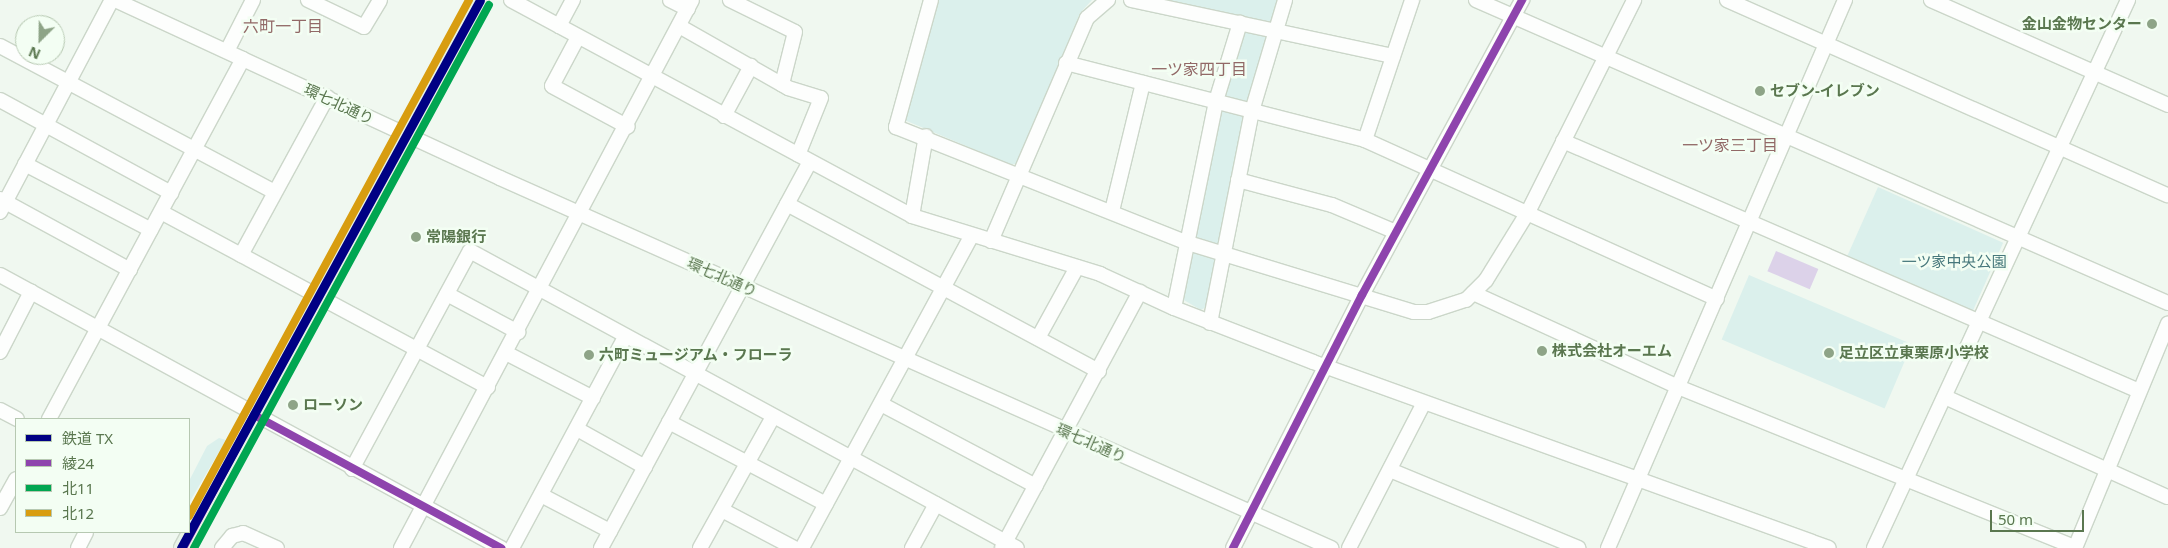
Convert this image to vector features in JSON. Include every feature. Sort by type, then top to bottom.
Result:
[{"type":"main road","points":[[183,548],[318,295],[480,0]]},
{"type":"street","name":"環七北通り","points":[[114,0],[406,135],[1066,432],[1331,548]]},
{"type":"street","points":[[114,0],[2,204],[130,270]]},
{"type":"street","points":[[227,52],[253,0]]},
{"type":"street","points":[[308,0],[364,27],[380,0]]},
{"type":"street","points":[[511,0],[912,216],[1077,267],[1210,323],[1424,403],[1637,481],[1829,548]]},
{"type":"street","points":[[560,26],[574,0]]},
{"type":"street","points":[[401,548],[582,214],[690,5],[670,0]]},
{"type":"street","points":[[730,0],[795,32],[782,84]]},
{"type":"street","points":[[931,0],[896,127],[926,136],[1020,173],[1188,243],[1362,295],[1428,312],[1444,310],[1473,293],[1528,212],[1634,0]]},
{"type":"street","points":[[992,241],[1066,63],[1087,18],[1108,0]]},
{"type":"street","points":[[1131,0],[1393,56]]},
{"type":"street","points":[[1210,323],[1252,111],[1285,0]]},
{"type":"street","points":[[1365,140],[1412,0]]},
{"type":"street","points":[[1476,0],[2018,239],[2168,303]]},
{"type":"street","points":[[1233,548],[1362,295],[1522,0]]},
{"type":"street","points":[[1727,0],[2168,195]]},
{"type":"street","points":[[1608,548],[1845,0]]},
{"type":"street","points":[[1931,0],[2168,106]]},
{"type":"street","points":[[1874,548],[2128,0]]},
{"type":"street","points":[[1174,308],[1216,101],[1240,23]]},
{"type":"street","points":[[601,548],[787,204],[804,159],[821,98],[782,84],[679,26]]},
{"type":"street","points":[[578,37],[552,86],[628,127]]},
{"type":"street","points":[[0,46],[275,192]]},
{"type":"street","points":[[50,418],[243,59]]},
{"type":"street","points":[[1066,63],[1365,140],[1717,298]]},
{"type":"street","points":[[724,116],[751,66]]},
{"type":"street","points":[[1112,211],[1143,83]]},
{"type":"street","points":[[241,255],[326,97]]},
{"type":"street","points":[[0,100],[171,193]]},
{"type":"street","points":[[912,216],[926,136]]},
{"type":"street","points":[[1564,141],[2139,391]]},
{"type":"street","points":[[25,164],[151,230]]},
{"type":"street","points":[[1238,180],[1332,205],[1396,232]]},
{"type":"street","points":[[787,204],[1099,371]]},
{"type":"street","points":[[161,212],[488,387]]},
{"type":"street","points":[[802,548],[972,235]]},
{"type":"street","points":[[352,469],[470,251],[625,338],[936,504],[1008,546],[1036,486],[1140,292]]},
{"type":"street","points":[[1038,338],[1077,267]]},
{"type":"street","points":[[0,275],[254,416],[501,548]]},
{"type":"street","points":[[0,352],[31,292]]},
{"type":"street","points":[[1473,293],[1678,387],[2075,547],[2168,323]]},
{"type":"street","points":[[447,294],[518,332]]},
{"type":"street","points":[[512,548],[625,338]]},
{"type":"street","points":[[506,354],[593,398]]},
{"type":"street","points":[[1945,398],[2168,497]]},
{"type":"street","points":[[1349,548],[1424,403]]},
{"type":"street","points":[[881,404],[1036,486]]},
{"type":"street","points":[[0,410],[15,418]]},
{"type":"street","points":[[700,548],[773,417]]},
{"type":"street","points":[[669,422],[826,504]]},
{"type":"street","points":[[577,429],[645,467]]},
{"type":"street","points":[[1390,470],[1578,548]]},
{"type":"street","points":[[0,508],[15,480]]},
{"type":"street","points":[[541,495],[610,531]]},
{"type":"street","points":[[912,548],[936,504]]},
{"type":"street","points":[[722,510],[794,548]]},
{"type":"street","points":[[222,548],[229,538],[243,532],[277,548]]},
{"type":"street","points":[[78,548],[86,533]]},
{"type":"green space","points":[[934,0],[1092,0],[1080,13],[1017,164],[1009,164],[902,119]]},
{"type":"green space","points":[[1163,0],[1280,0],[1275,18],[1267,23]]},
{"type":"green space","points":[[1242,30],[1265,31],[1269,38],[1250,100],[1243,104],[1226,99],[1223,93]]},
{"type":"green space","points":[[1224,108],[1242,112],[1245,118],[1220,242],[1214,245],[1196,241],[1192,235],[1218,112]]},
{"type":"green space","name":"一ツ家中央公園","points":[[1878,187],[2003,243],[1972,312],[1847,256]]},
{"type":"green space","points":[[1195,248],[1217,258],[1206,307],[1201,310],[1182,299],[1190,252]]},
{"type":"green space","points":[[1749,275],[1912,344],[1885,409],[1722,339]]},
{"type":"green space","points":[[219,438],[226,440],[190,501],[190,479],[207,446]]},
{"type":"shaded area","points":[[1776,251],[1818,269],[1810,289],[1767,271]]},
{"type":"rail line","name":"TX","points":[[190,532],[480,0]]},
{"type":"rail line","name":"TX","points":[[181,548],[189,533]]},
{"type":"transit line","name":"北12","points":[[190,514],[469,0]]},
{"type":"transit line","name":"綾24","points":[[1233,548],[1362,295],[1522,0]]},
{"type":"transit line","name":"北11","points":[[194,548],[489,5]]},
{"type":"transit line","name":"綾24","points":[[254,415],[501,548]]},
{"type":"transit line","name":"綾24","points":[[183,548],[254,415]]},
{"type":"place","name":"金山金物センター","points":[[2152,24]]},
{"type":"place","name":"セブン-イレブン","points":[[1760,91]]},
{"type":"place","name":"常陽銀行","points":[[416,237]]},
{"type":"place","name":"株式会社オーエム","points":[[1542,351]]},
{"type":"place","name":"足立区立東栗原小学校","points":[[1829,353]]},
{"type":"place","name":"六町ミュージアム・フローラ","points":[[589,355]]},
{"type":"place","name":"ローソン","points":[[293,405]]},
{"type":"district","name":"六町一丁目","points":[[283,26]]},
{"type":"district","name":"一ツ家四丁目","points":[[1199,69]]},
{"type":"district","name":"一ツ家三丁目","points":[[1730,145]]}]
